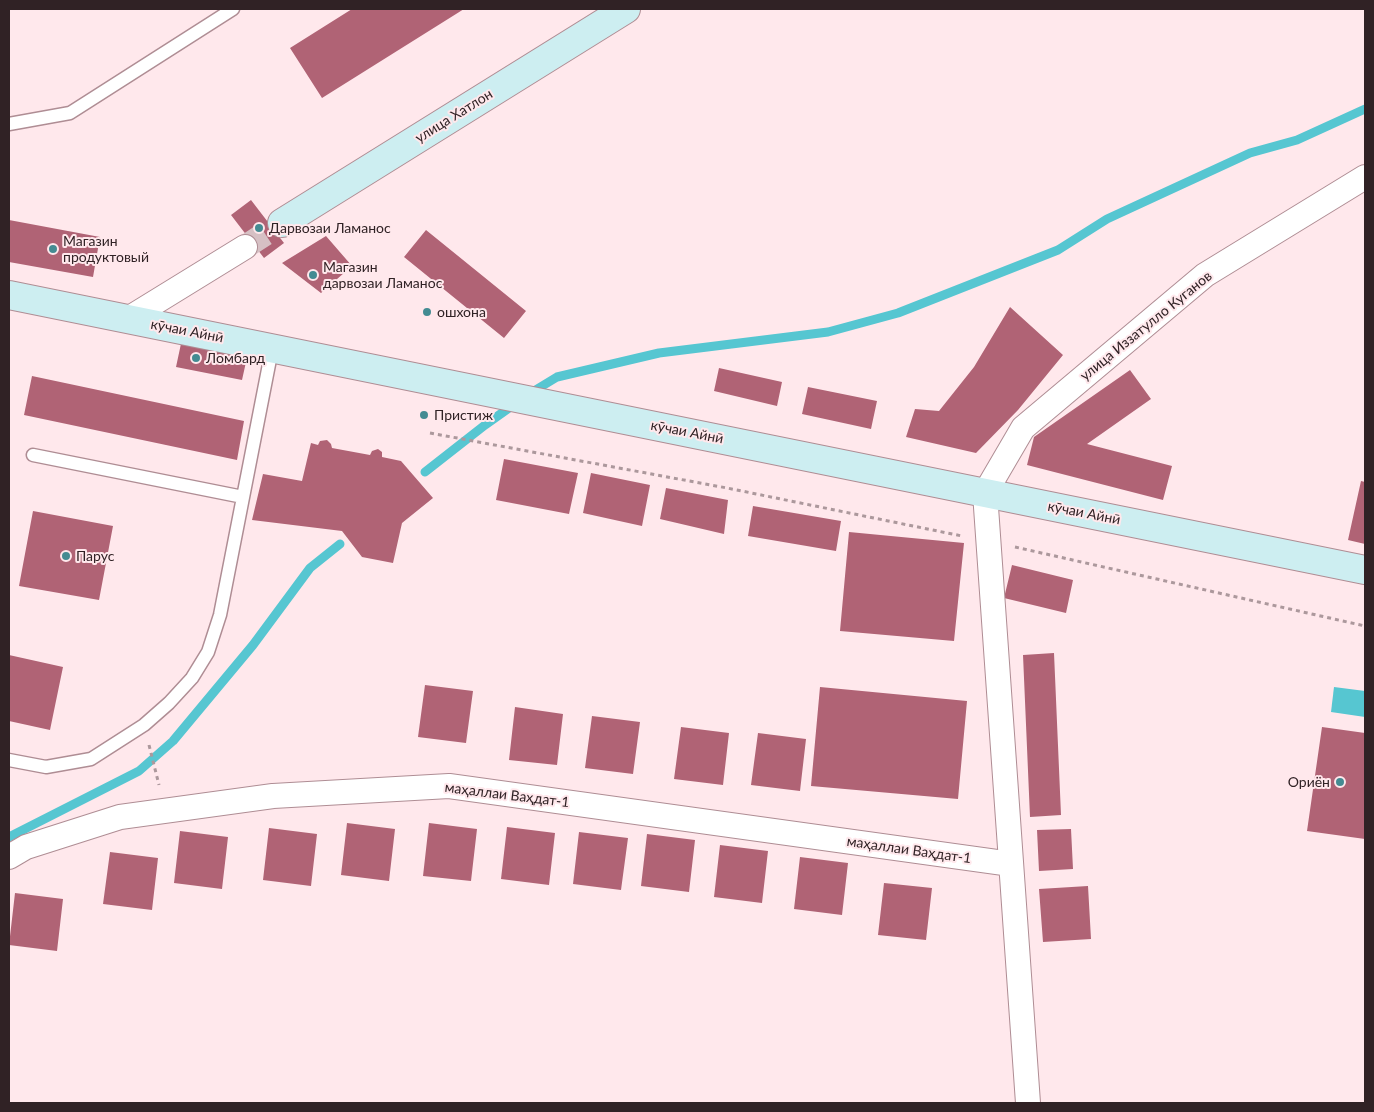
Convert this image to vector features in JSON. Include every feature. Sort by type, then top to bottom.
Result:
[{"type":"main road","name":"улица Хатлон","points":[[282,223],[626,9]]},
{"type":"main road","name":"кӯчаи Айнӣ","points":[[9,295],[1365,570]]},
{"type":"street","name":"улица Иззатулло Куганов","points":[[985,492],[1023,428],[1205,275],[1365,177]]},
{"type":"street","points":[[128,319],[245,246]]},
{"type":"street","points":[[985,492],[1028,1103]]},
{"type":"street","name":"маҳаллаи Ваҳдат-1","points":[[9,857],[26,847],[120,817],[273,796],[449,786],[1011,864]]},
{"type":"lane","points":[[9,124],[70,113],[233,9]]},
{"type":"lane","points":[[9,760],[46,767],[91,759],[144,725],[169,703],[192,678],[208,652],[220,615],[272,348]]},
{"type":"lane","points":[[33,455],[243,497]]},
{"type":"path","points":[[430,433],[727,488],[988,541],[1365,626]]},
{"type":"path","points":[[144,725],[165,811]]},
{"type":"water","points":[[1334,687],[1365,691],[1365,717],[1331,712]]},
{"type":"building","points":[[352,9],[464,9],[322,98],[290,48]]},
{"type":"building","points":[[251,200],[284,243],[264,258],[231,215]]},
{"type":"building","name":"Магазин продуктовый","points":[[9,220],[100,237],[93,277],[9,262]]},
{"type":"building","points":[[426,230],[526,311],[504,338],[404,257]]},
{"type":"building","points":[[326,236],[352,266],[321,293],[282,263]]},
{"type":"building","points":[[1010,307],[1063,355],[1018,410],[976,453],[906,437],[915,409],[939,411],[974,367]]},
{"type":"building","points":[[182,339],[248,353],[242,380],[176,367]]},
{"type":"building","points":[[719,368],[782,382],[777,406],[714,391]]},
{"type":"building","points":[[1130,370],[1151,399],[1087,444],[1172,466],[1163,500],[1027,465],[1034,437]]},
{"type":"building","points":[[32,376],[244,421],[237,460],[24,415]]},
{"type":"building","points":[[808,387],[877,401],[871,429],[802,414]]},
{"type":"building","points":[[327,440],[332,448],[370,455],[372,451],[378,449],[382,452],[382,457],[401,461],[433,498],[402,523],[393,563],[362,557],[342,531],[252,520],[263,474],[302,481],[311,443],[318,445],[320,441]]},
{"type":"building","points":[[504,459],[578,473],[569,514],[496,500]]},
{"type":"building","points":[[591,473],[650,485],[642,526],[583,513]]},
{"type":"building","points":[[1361,481],[1365,482],[1365,544],[1348,540]]},
{"type":"building","points":[[666,488],[728,500],[724,534],[660,519]]},
{"type":"building","points":[[753,506],[841,521],[836,551],[748,536]]},
{"type":"building","name":"Парус","points":[[33,511],[113,526],[99,600],[19,586]]},
{"type":"building","points":[[849,532],[964,543],[954,641],[840,631]]},
{"type":"building","points":[[1012,565],[1073,580],[1066,613],[1004,598]]},
{"type":"building","points":[[1054,653],[1061,815],[1030,817],[1023,655]]},
{"type":"building","points":[[9,655],[63,667],[50,730],[9,721]]},
{"type":"building","points":[[425,685],[473,691],[466,743],[418,737]]},
{"type":"building","points":[[820,687],[967,701],[958,799],[811,786]]},
{"type":"building","points":[[515,707],[563,714],[557,765],[509,760]]},
{"type":"building","points":[[592,716],[640,722],[633,774],[585,768]]},
{"type":"building","points":[[681,727],[729,733],[723,785],[674,779]]},
{"type":"building","name":"Ориён","points":[[1322,727],[1365,733],[1365,839],[1307,831]]},
{"type":"building","points":[[758,733],[806,739],[800,791],[751,785]]},
{"type":"building","points":[[347,823],[395,829],[389,881],[341,875]]},
{"type":"building","points":[[429,823],[477,829],[471,881],[423,876]]},
{"type":"building","points":[[507,827],[555,833],[549,885],[501,879]]},
{"type":"building","points":[[269,828],[317,834],[311,886],[263,880]]},
{"type":"building","points":[[1071,829],[1073,869],[1039,871],[1037,830]]},
{"type":"building","points":[[180,831],[228,837],[222,889],[174,883]]},
{"type":"building","points":[[579,832],[628,838],[621,890],[573,884]]},
{"type":"building","points":[[647,834],[695,840],[689,892],[641,886]]},
{"type":"building","points":[[720,845],[768,851],[762,903],[714,897]]},
{"type":"building","points":[[110,852],[158,858],[152,910],[103,904]]},
{"type":"building","points":[[800,857],[848,863],[842,915],[794,909]]},
{"type":"building","points":[[884,883],[932,888],[926,940],[878,935]]},
{"type":"building","points":[[1088,886],[1091,939],[1043,942],[1039,889]]},
{"type":"building","points":[[15,893],[63,899],[57,951],[9,945]]},
{"type":"waterway","points":[[529,394],[557,377],[659,353],[828,332],[898,313],[1058,250],[1107,219],[1250,153],[1297,140],[1365,109]]},
{"type":"waterway","points":[[425,472],[516,403]]},
{"type":"waterway","points":[[9,837],[139,771],[173,741],[253,645],[310,568],[340,544]]},
{"type":"tunnel","points":[[245,247],[282,223]]},
{"type":"place","name":"Дарвозаи Ламанос","points":[[259,228]]},
{"type":"place","name":"Магазин продуктовый","points":[[53,249]]},
{"type":"place","name":"Магазин дарвозаи Ламанос","points":[[313,275]]},
{"type":"place","name":"ошхона","points":[[427,312]]},
{"type":"place","name":"Ломбард","points":[[196,358]]},
{"type":"place","name":"Пристиж","points":[[424,415]]},
{"type":"place","name":"Парус","points":[[66,556]]},
{"type":"place","name":"Ориён","points":[[1340,782]]}]
